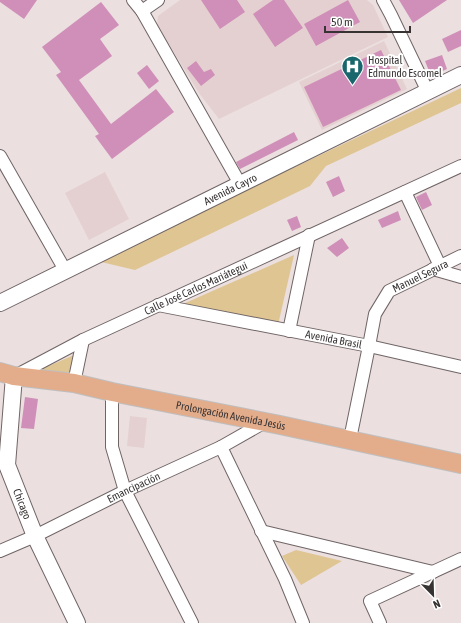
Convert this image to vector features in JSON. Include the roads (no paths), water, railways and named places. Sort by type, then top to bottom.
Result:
[{"type":"main road","name":"Avenida Cayro","points":[[0,303],[427,90],[461,75]]},
{"type":"main road","name":"Prolongación Avenida Jesús","points":[[7,374],[74,383],[112,392],[350,439],[461,464]]},
{"type":"main road","name":"Chicago","points":[[7,374],[7,465],[35,536],[77,623]]},
{"type":"street","points":[[133,0],[142,11],[240,184]]},
{"type":"street","points":[[142,11],[158,0]]},
{"type":"street","points":[[383,0],[392,15],[427,90]]},
{"type":"street","points":[[0,156],[65,270]]},
{"type":"street","name":"Calle José Carlos Mariátegui","points":[[7,374],[461,166]]},
{"type":"street","points":[[405,192],[436,267],[461,277]]},
{"type":"street","points":[[289,331],[309,235]]},
{"type":"street","name":"Manuel Segura","points":[[350,439],[375,314],[389,291],[461,256]]},
{"type":"street","name":"Avenida Brasil","points":[[158,305],[369,346],[461,367]]},
{"type":"street","points":[[74,383],[83,340]]},
{"type":"street","points":[[112,392],[112,446],[124,490],[192,623]]},
{"type":"street","name":"Emancipación","points":[[0,551],[35,536],[124,490],[221,447],[266,422]]},
{"type":"street","points":[[221,447],[262,531],[303,623]]},
{"type":"street","points":[[262,531],[433,572]]},
{"type":"street","points":[[380,623],[370,601],[461,559]]},
{"type":"place","name":"Hospital Edmundo Escomel","points":[[353,86]]}]
